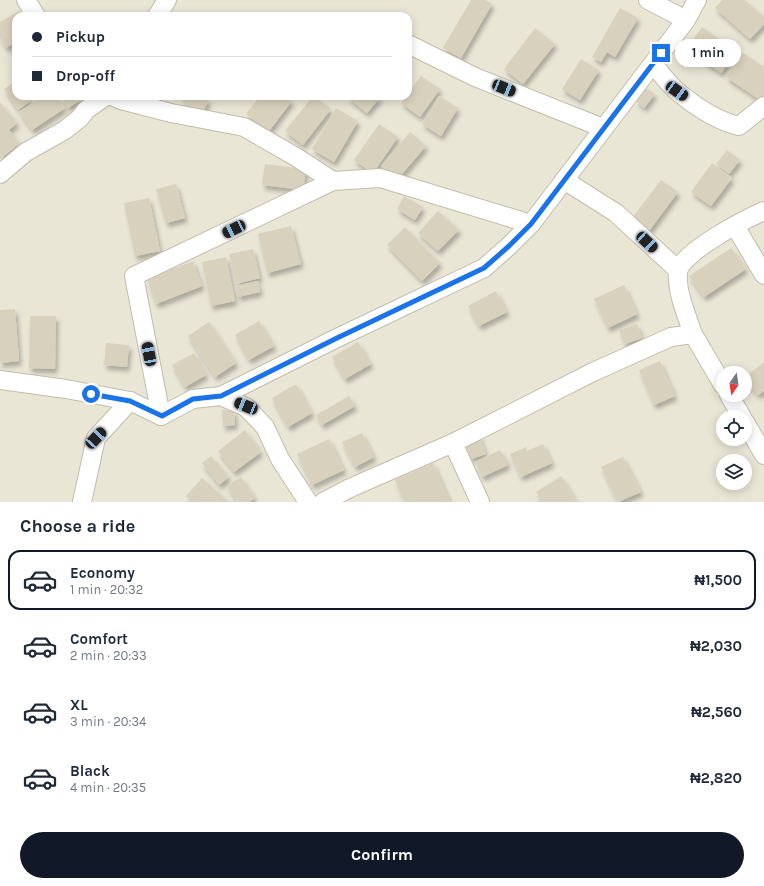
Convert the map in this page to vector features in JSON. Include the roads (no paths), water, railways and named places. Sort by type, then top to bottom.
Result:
[{"type":"street","points":[[26,0],[34,12]]},
{"type":"street","points":[[160,12],[167,0]]},
{"type":"street","points":[[648,0],[686,20]]},
{"type":"street","points":[[162,416],[193,399],[221,396],[337,338],[484,268],[531,224],[686,20],[697,0]]},
{"type":"street","points":[[412,46],[475,77],[603,128]]},
{"type":"street","points":[[653,64],[677,91],[711,115],[729,124],[740,126],[764,106]]},
{"type":"street","points":[[0,174],[26,152],[65,130],[80,118],[86,110],[100,100]]},
{"type":"street","points":[[121,100],[171,113],[244,127],[296,157],[333,181]]},
{"type":"street","points":[[162,416],[134,276],[333,181],[380,178],[531,224]]},
{"type":"street","points":[[564,180],[616,213],[678,270]]},
{"type":"street","points":[[716,373],[693,334],[678,285],[678,270],[689,255],[706,243],[764,211]]},
{"type":"street","points":[[735,226],[764,276]]},
{"type":"street","points":[[322,502],[453,442],[614,362],[671,337],[693,334]]},
{"type":"street","points":[[0,380],[66,389],[130,401],[162,416]]},
{"type":"street","points":[[221,396],[246,406],[265,427],[280,459],[308,502]]},
{"type":"street","points":[[82,502],[96,438],[130,401]]},
{"type":"street","points":[[752,434],[764,455]]},
{"type":"street","points":[[453,442],[480,502]]}]
